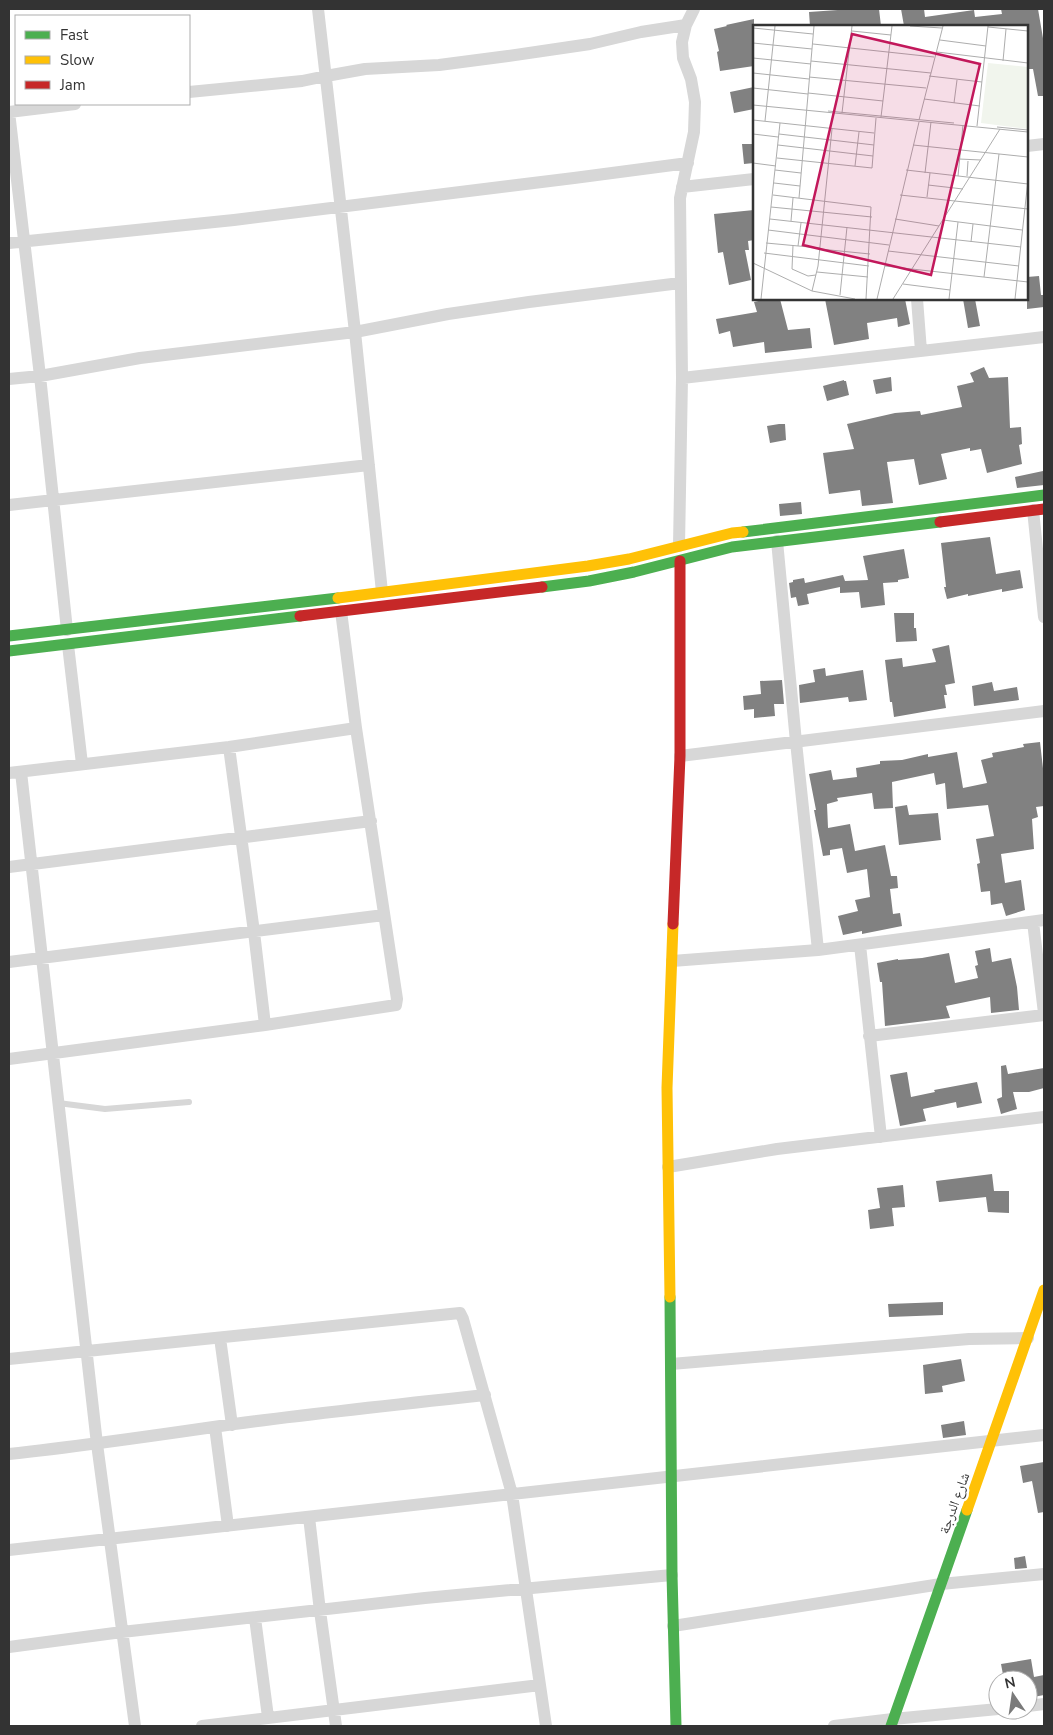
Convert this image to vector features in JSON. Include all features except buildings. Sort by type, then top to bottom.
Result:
[{"type":"street","points":[[318,9],[355,332],[382,592]]},
{"type":"street","points":[[679,546],[682,378],[680,232],[682,187],[694,132],[695,102],[691,79],[683,58],[682,42],[686,25],[694,9]]},
{"type":"street","points":[[190,92],[302,81],[365,70],[438,65],[581,46],[641,32],[686,25]]},
{"type":"street","points":[[67,105],[9,112],[67,630]]},
{"type":"street","points":[[1028,146],[1044,144]]},
{"type":"street","points":[[9,243],[341,206],[688,163]]},
{"type":"street","points":[[682,187],[753,179]]},
{"type":"street","points":[[9,379],[40,376],[140,358],[355,332],[448,314],[680,282]]},
{"type":"street","points":[[917,300],[921,351]]},
{"type":"street","points":[[682,378],[1044,337]]},
{"type":"street","points":[[9,504],[369,466]]},
{"type":"street","points":[[9,636],[588,566],[629,559],[716,536],[1044,495]]},
{"type":"street","points":[[9,651],[589,581],[630,573],[716,551],[1039,509],[1044,617]]},
{"type":"street","points":[[777,542],[818,950]]},
{"type":"street","points":[[676,1726],[672,1575],[667,1088],[680,756],[680,561]]},
{"type":"street","points":[[9,1059],[52,1055],[396,1005],[397,999],[356,728],[341,612]]},
{"type":"street","points":[[68,645],[82,764]]},
{"type":"street","points":[[680,756],[1044,711]]},
{"type":"street","points":[[132,1726],[122,1632],[108,1539],[42,958],[30,865],[15,773],[229,747],[356,728]]},
{"type":"street","points":[[229,747],[265,1025]]},
{"type":"street","points":[[9,867],[370,821]]},
{"type":"street","points":[[9,962],[384,915]]},
{"type":"street","points":[[672,961],[818,950],[1039,921],[1044,1014],[869,1036]]},
{"type":"street","points":[[860,945],[881,1136]]},
{"type":"street","points":[[668,1166],[881,1136],[1044,1116]]},
{"type":"street","name":"شارع الدرجة","points":[[892,1722],[1044,1290]]},
{"type":"street","points":[[9,1358],[460,1313],[463,1318],[512,1494],[546,1726]]},
{"type":"street","points":[[220,1338],[232,1424]]},
{"type":"street","points":[[671,1364],[968,1339],[1028,1338]]},
{"type":"street","points":[[9,1454],[97,1444],[232,1424],[485,1395]]},
{"type":"street","points":[[215,1427],[228,1526]]},
{"type":"street","points":[[9,1550],[1044,1435]]},
{"type":"street","points":[[309,1516],[336,1726]]},
{"type":"street","points":[[673,1626],[941,1584],[1044,1574]]},
{"type":"street","points":[[9,1647],[122,1632],[526,1588],[672,1575]]},
{"type":"street","points":[[256,1618],[268,1717]]},
{"type":"street","points":[[202,1726],[540,1685]]},
{"type":"street","points":[[834,1726],[892,1722],[988,1710]]},
{"type":"lane","points":[[58,1103],[105,1109],[189,1102]]},
{"type":"traffic: fast","points":[[743,532],[1044,495]]},
{"type":"traffic: fast","points":[[542,587],[589,581],[634,572],[732,547],[940,522]]},
{"type":"traffic: fast","points":[[9,636],[338,598]]},
{"type":"traffic: fast","points":[[9,651],[300,616]]},
{"type":"traffic: fast","points":[[670,1297],[672,1575],[676,1726]]},
{"type":"traffic: fast","points":[[891,1726],[967,1510]]},
{"type":"traffic: slow","points":[[338,598],[588,566],[629,559],[732,533],[743,532]]},
{"type":"traffic: slow","points":[[670,1297],[667,1088],[673,924]]},
{"type":"traffic: slow","points":[[967,1510],[1044,1290]]},
{"type":"traffic: jam","points":[[940,522],[1044,509]]},
{"type":"traffic: jam","points":[[673,924],[680,756],[680,561]]},
{"type":"traffic: jam","points":[[300,616],[542,587]]}]
